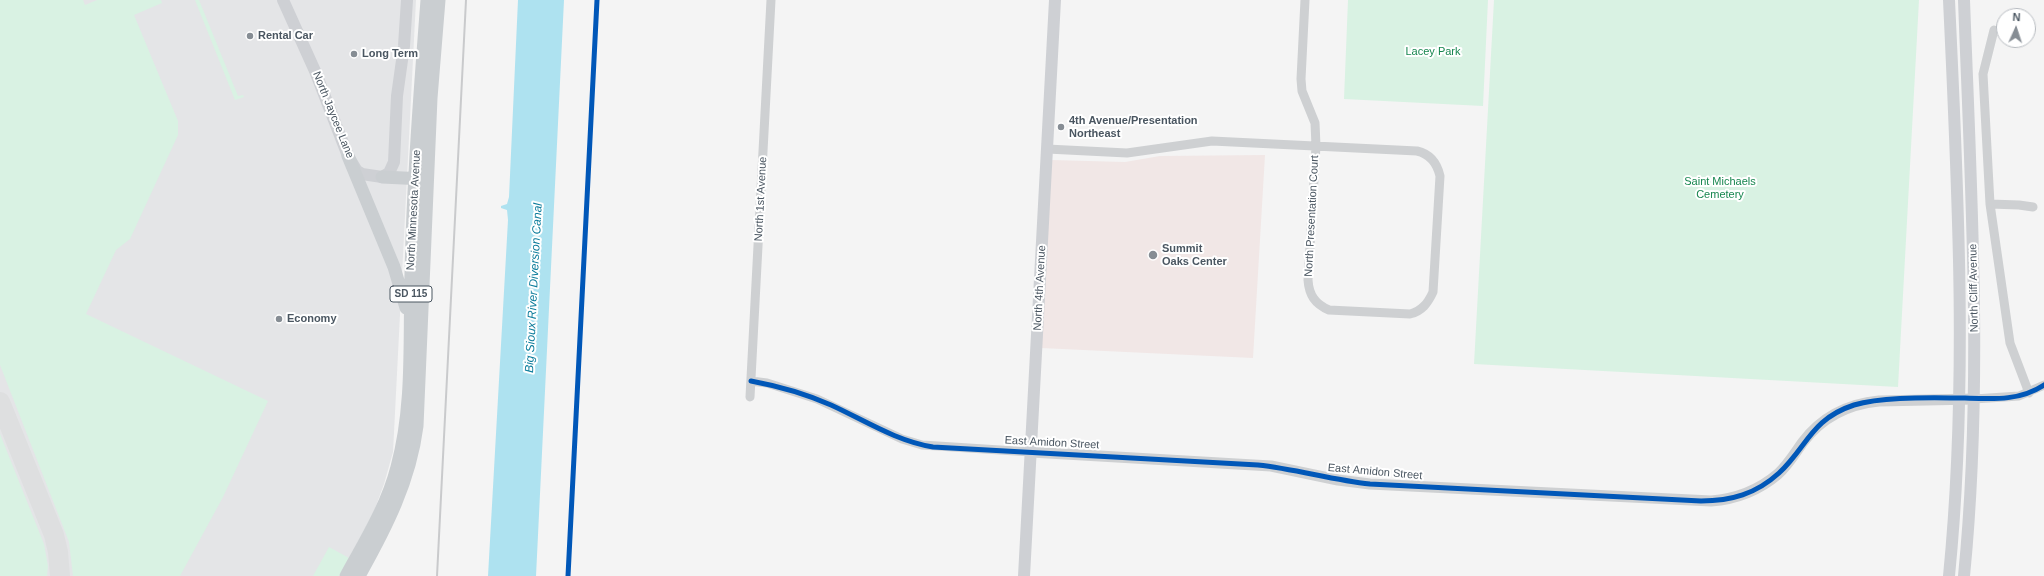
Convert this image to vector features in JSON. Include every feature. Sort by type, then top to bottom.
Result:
[{"type":"main road","name":"North Jaycee Lane","points":[[283,0],[315,71],[348,156],[359,172],[365,176],[382,177]]},
{"type":"main road","points":[[290,0],[290,15]]},
{"type":"main road","points":[[382,177],[388,173],[394,162],[397,96],[404,46],[406,0]]},
{"type":"main road","name":"North Minnesota Avenue","points":[[360,576],[397,503],[408,472],[415,443],[419,409],[422,179],[427,0]]},
{"type":"main road","name":"North Minnesota Avenue","points":[[346,576],[381,510],[398,466],[405,428],[410,350],[411,274],[431,98],[439,0]]},
{"type":"main road","name":"North 4th Avenue","points":[[1024,576],[1055,0]]},
{"type":"main road","name":"North Cliff Avenue","points":[[1949,0],[1960,282],[1959,398],[1954,515],[1949,576]]},
{"type":"main road","name":"North Cliff Avenue","points":[[1964,0],[1975,276],[1974,398],[1964,576]]},
{"type":"main road","points":[[348,156],[398,279],[405,307],[410,350]]},
{"type":"main road","points":[[382,177],[422,179]]},
{"type":"street","name":"North 1st Avenue","points":[[750,397],[771,0]]},
{"type":"street","name":"North Presentation Court","points":[[1305,0],[1301,80],[1302,91],[1315,123],[1316,146],[1308,288],[1314,301],[1320,306],[1329,310],[1410,314],[1416,313],[1427,304],[1434,292],[1440,176],[1438,167],[1424,153],[1416,151],[1316,146]]},
{"type":"street","name":"North Cliff Avenue","points":[[1994,30],[1983,74],[1990,204],[2010,343],[2030,393]]},
{"type":"street","points":[[1047,149],[1127,153],[1212,140],[1316,146]]},
{"type":"street","points":[[1990,204],[2033,207]]},
{"type":"street","name":"East Amidon Street","points":[[751,381],[767,384],[817,399],[902,439],[922,445],[1271,466],[1338,480],[1370,484],[1711,501],[1740,496],[1764,484],[1782,470],[1810,434],[1820,424],[1843,409],[1854,405],[1879,401],[1974,398]]},
{"type":"street","points":[[1974,398],[2008,398],[2030,393],[2044,385]]},
{"type":"shaded area","points":[[0,0],[416,0],[393,452],[384,484],[373,514],[339,576],[0,576]]},
{"type":"shaded area","name":"Summit Oaks Center","points":[[1265,155],[1253,358],[1041,348],[1051,160],[1125,162],[1160,156]]},
{"type":"green space","points":[[0,0],[83,0],[85,5],[97,0],[161,0],[162,3],[134,15],[178,121],[178,135],[130,239],[116,250],[86,314],[268,401],[223,497],[180,576],[73,576],[69,542],[0,365]]},
{"type":"green space","points":[[195,0],[199,0],[238,96],[243,95],[244,97],[235,100]]},
{"type":"green space","name":"Lacey Park","points":[[1348,0],[1488,0],[1483,106],[1344,99]]},
{"type":"green space","name":"Saint Michaels Cemetery","points":[[1494,0],[1919,0],[1898,387],[1474,364]]},
{"type":"green space","points":[[0,434],[44,544],[48,566],[47,576],[0,576]]},
{"type":"green space","points":[[329,547],[349,558],[339,576],[313,576]]},
{"type":"water","name":"Big Sioux River Diversion Canal","points":[[518,0],[564,0],[536,576],[488,576],[508,220],[507,210],[501,208],[501,206],[507,204],[509,197]]},
{"type":"taxiway","points":[[0,402],[54,535],[58,552],[60,576]]},
{"type":"railway","points":[[437,576],[466,0]]},
{"type":"cycle path","points":[[568,576],[597,0]]},
{"type":"cycle path","points":[[751,381],[812,397],[893,435],[933,447],[1258,465],[1370,484],[1701,501],[1733,498],[1761,486],[1779,473],[1811,434],[1828,418],[1854,405],[1880,400],[1909,398],[2006,398],[2025,394],[2044,385]]},
{"type":"place","name":"Rental Car","points":[[250,36]]},
{"type":"place","name":"Long Term","points":[[354,54]]},
{"type":"place","name":"4th Avenue/Presentation Northeast","points":[[1061,127]]},
{"type":"place","name":"Summit Oaks Center","points":[[1153,255]]},
{"type":"place","name":"Economy","points":[[279,319]]}]
